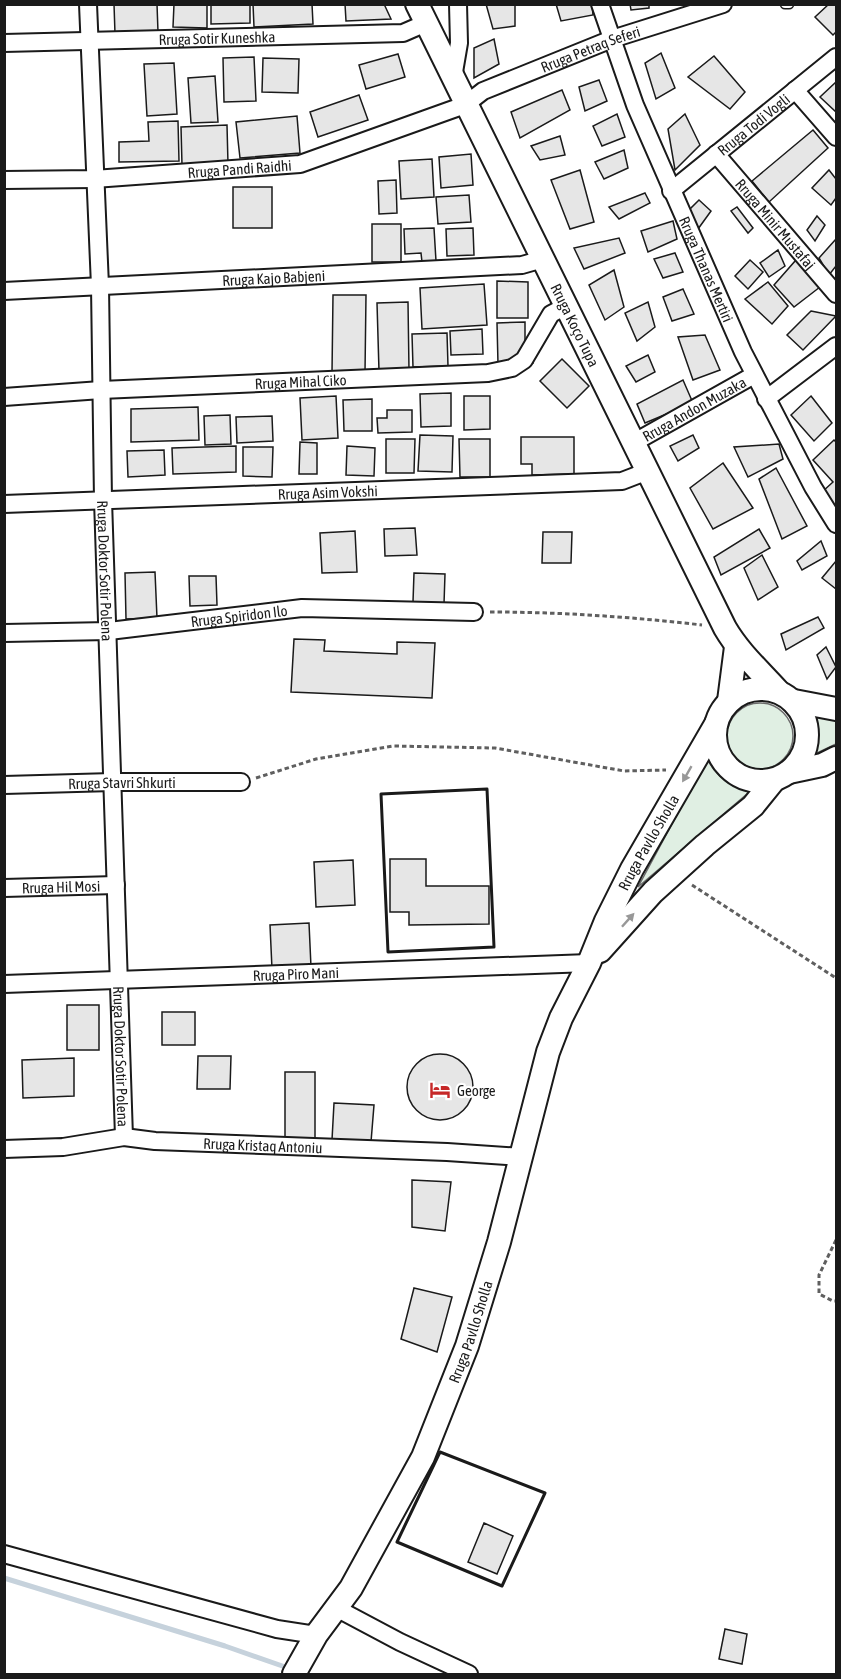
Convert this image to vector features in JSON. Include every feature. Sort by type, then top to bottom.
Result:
[{"type":"street","name":"Rruga Doktor Sotir Polena","points":[[88,4],[100,286],[103,500],[124,1137]]},
{"type":"street","points":[[453,78],[459,43],[458,4]]},
{"type":"street","name":"Rruga Thanas Mertiri","points":[[600,4],[634,105],[754,375],[813,487],[837,524]]},
{"type":"street","name":"Rruga Petraq Seferi","points":[[465,105],[483,91],[612,39],[723,4]]},
{"type":"street","name":"Rruga Sotir Kuneshka","points":[[4,43],[403,33],[421,14]]},
{"type":"street","name":"Rruga Koço Tupa","points":[[421,14],[730,638],[786,696]]},
{"type":"street","name":"Rruga Todi Vogli","points":[[671,191],[837,57]]},
{"type":"street","points":[[795,90],[837,137]]},
{"type":"street","name":"Rruga Pandi Raidhi","points":[[4,180],[94,179],[300,164],[465,105]]},
{"type":"street","name":"Rruga Minir Mustafaj","points":[[716,154],[837,294]]},
{"type":"street","name":"Rruga Kajo Babjeni","points":[[4,291],[522,265],[543,260]]},
{"type":"street","name":"Rruga Mihal Ciko","points":[[4,397],[101,390],[488,373],[512,368],[524,360],[551,314],[566,306]]},
{"type":"street","points":[[766,399],[837,346]]},
{"type":"street","name":"Rruga Andon Muzaka","points":[[633,442],[754,375]]},
{"type":"street","name":"Rruga Asim Vokshi","points":[[4,504],[622,481],[648,471]]},
{"type":"street","name":"Rruga Spiridon Ilo","points":[[4,633],[109,631],[302,608],[474,612]]},
{"type":"street","points":[[729,701],[730,638]]},
{"type":"street","points":[[837,709],[760,688],[744,692],[729,701],[716,724],[716,743],[723,761],[737,774],[755,781],[822,765],[837,758]]},
{"type":"street","points":[[782,776],[802,757],[808,738],[805,718],[786,696]]},
{"type":"street","name":"Rruga Pavllo Sholla","points":[[299,1665],[316,1635],[351,1588],[423,1457],[466,1346],[499,1242],[548,1052],[561,1018],[632,869],[716,724]]},
{"type":"street","name":"Rruga Pavllo Sholla","points":[[589,963],[653,892],[753,806],[782,776]]},
{"type":"street","name":"Rruga Stavri Shkurti","points":[[4,785],[241,782]]},
{"type":"street","name":"Rruga Hil Mosi","points":[[4,888],[116,885]]},
{"type":"street","name":"Rruga Piro Mani","points":[[4,984],[589,963]]},
{"type":"street","name":"Rruga Kristaq Antoniu","points":[[4,1149],[63,1147],[124,1137],[155,1141],[521,1157]]},
{"type":"street","points":[[4,1554],[277,1629],[316,1635]]},
{"type":"street","points":[[336,1608],[400,1642],[469,1674]]},
{"type":"path","points":[[474,612],[549,612],[631,617],[730,638]]},
{"type":"path","points":[[241,782],[316,759],[393,746],[495,748],[624,771],[689,770]]},
{"type":"path","points":[[674,873],[837,978]]},
{"type":"path","points":[[837,1240],[819,1275],[819,1294],[837,1301]]},
{"type":"green space","points":[[760,703],[773,706],[783,713],[790,723],[793,736],[790,749],[783,759],[773,766],[760,769],[747,766],[737,759],[730,749],[727,736],[730,723],[737,713],[747,706]]},
{"type":"green space","points":[[810,714],[836,718],[836,744],[815,754],[816,730]]},
{"type":"green space","points":[[707,759],[726,781],[738,786],[754,788],[638,887]]},
{"type":"building","points":[[114,4],[157,4],[158,32],[115,34]]},
{"type":"building","points":[[174,4],[207,4],[207,28],[173,27]]},
{"type":"building","points":[[211,4],[250,4],[250,23],[211,24]]},
{"type":"building","points":[[253,4],[312,4],[313,24],[254,27]]},
{"type":"building","points":[[345,4],[384,4],[391,19],[346,21]]},
{"type":"building","points":[[486,4],[515,4],[515,26],[493,29]]},
{"type":"building","points":[[556,4],[592,4],[593,15],[561,21]]},
{"type":"building","points":[[630,4],[649,4],[649,8],[631,10]]},
{"type":"building","points":[[829,4],[836,4],[836,32],[833,35],[815,17]]},
{"type":"building","points":[[494,39],[499,64],[474,78],[474,48]]},
{"type":"building","points":[[661,53],[675,88],[656,99],[645,63]]},
{"type":"building","points":[[398,54],[405,77],[366,89],[359,65]]},
{"type":"building","points":[[714,56],[745,92],[730,109],[688,77]]},
{"type":"building","points":[[254,57],[256,101],[224,102],[223,58]]},
{"type":"building","points":[[263,58],[299,59],[298,93],[262,92]]},
{"type":"building","points":[[174,63],[177,114],[147,116],[144,64]]},
{"type":"building","points":[[215,76],[218,122],[191,123],[188,78]]},
{"type":"building","points":[[599,80],[607,101],[585,111],[579,87]]},
{"type":"building","points":[[836,82],[836,112],[820,97]]},
{"type":"building","points":[[562,90],[570,110],[520,138],[511,112]]},
{"type":"building","points":[[359,95],[368,120],[318,137],[310,112]]},
{"type":"building","points":[[617,114],[625,137],[602,146],[593,126]]},
{"type":"building","points":[[685,114],[700,145],[675,170],[668,129]]},
{"type":"building","points":[[297,116],[300,153],[240,158],[236,122]]},
{"type":"building","points":[[178,121],[179,161],[119,162],[119,142],[149,141],[148,122]]},
{"type":"building","points":[[227,125],[228,164],[182,165],[181,127]]},
{"type":"building","points":[[813,130],[828,148],[769,202],[752,181]]},
{"type":"building","points":[[560,136],[565,155],[540,160],[531,146]]},
{"type":"building","points":[[624,150],[628,168],[604,179],[595,162]]},
{"type":"building","points":[[471,154],[473,185],[441,188],[439,157]]},
{"type":"building","points":[[432,159],[434,197],[401,199],[399,161]]},
{"type":"building","points":[[580,170],[594,222],[570,229],[551,180]]},
{"type":"building","points":[[829,170],[836,179],[836,198],[831,205],[812,188]]},
{"type":"building","points":[[396,180],[397,213],[379,214],[378,181]]},
{"type":"building","points":[[233,187],[272,187],[272,228],[233,228]]},
{"type":"building","points":[[645,193],[650,203],[619,219],[609,207]]},
{"type":"building","points":[[469,195],[471,222],[438,224],[436,197]]},
{"type":"building","points":[[699,200],[711,211],[698,229],[688,211]]},
{"type":"building","points":[[737,207],[753,228],[748,233],[731,211]]},
{"type":"building","points":[[817,216],[825,225],[815,241],[807,230]]},
{"type":"building","points":[[673,221],[677,239],[648,252],[641,231]]},
{"type":"building","points":[[372,224],[401,224],[401,262],[372,262]]},
{"type":"building","points":[[434,228],[436,261],[422,262],[421,253],[405,254],[404,229]]},
{"type":"building","points":[[473,228],[474,255],[447,256],[446,229]]},
{"type":"building","points":[[619,238],[625,253],[584,269],[574,248]]},
{"type":"building","points":[[836,239],[836,266],[829,275],[819,258]]},
{"type":"building","points":[[778,250],[785,266],[769,277],[760,263]]},
{"type":"building","points":[[675,253],[683,272],[663,278],[654,259]]},
{"type":"building","points":[[750,260],[763,272],[748,289],[735,276]]},
{"type":"building","points":[[796,260],[820,287],[794,307],[774,285]]},
{"type":"building","points":[[614,270],[624,307],[605,320],[589,285]]},
{"type":"building","points":[[497,281],[528,282],[528,318],[497,318]]},
{"type":"building","points":[[768,282],[788,306],[772,324],[745,299]]},
{"type":"building","points":[[484,284],[487,325],[422,329],[420,288]]},
{"type":"building","points":[[683,289],[694,314],[672,321],[663,297]]},
{"type":"building","points":[[333,295],[366,295],[365,373],[332,373]]},
{"type":"building","points":[[408,302],[409,370],[379,371],[377,303]]},
{"type":"building","points":[[648,302],[655,327],[637,341],[625,313]]},
{"type":"building","points":[[811,311],[836,316],[803,350],[787,335]]},
{"type":"building","points":[[525,322],[525,341],[532,341],[533,363],[498,364],[497,323]]},
{"type":"building","points":[[482,329],[483,354],[451,355],[450,331]]},
{"type":"building","points":[[447,333],[448,366],[413,367],[412,334]]},
{"type":"building","points":[[705,335],[720,370],[693,380],[678,337]]},
{"type":"building","points":[[648,355],[655,372],[636,382],[626,366]]},
{"type":"building","points":[[562,359],[589,386],[567,408],[540,381]]},
{"type":"building","points":[[683,380],[693,403],[645,423],[637,404]]},
{"type":"building","points":[[451,393],[451,426],[421,427],[420,394]]},
{"type":"building","points":[[336,396],[338,438],[302,440],[300,398]]},
{"type":"building","points":[[464,396],[490,396],[490,429],[464,430]]},
{"type":"building","points":[[811,396],[832,423],[814,441],[791,415]]},
{"type":"building","points":[[372,399],[372,431],[344,431],[343,400]]},
{"type":"building","points":[[198,407],[199,440],[131,442],[131,409]]},
{"type":"building","points":[[387,410],[412,410],[412,432],[378,433],[377,418],[387,418]]},
{"type":"building","points":[[230,415],[231,444],[205,445],[204,416]]},
{"type":"building","points":[[272,416],[273,441],[237,443],[236,417]]},
{"type":"building","points":[[420,435],[453,436],[452,472],[418,471]]},
{"type":"building","points":[[693,435],[699,448],[678,461],[670,446]]},
{"type":"building","points":[[521,437],[574,437],[574,474],[532,475],[532,464],[521,464]]},
{"type":"building","points":[[386,439],[415,439],[414,473],[386,473]]},
{"type":"building","points":[[459,439],[490,439],[490,477],[460,477]]},
{"type":"building","points":[[834,440],[836,442],[836,508],[822,492],[833,482],[813,460]]},
{"type":"building","points":[[300,442],[317,443],[317,474],[299,474]]},
{"type":"building","points":[[779,444],[783,459],[748,477],[734,447]]},
{"type":"building","points":[[236,446],[236,472],[173,474],[172,448]]},
{"type":"building","points":[[347,446],[375,448],[374,476],[346,475]]},
{"type":"building","points":[[243,447],[273,447],[272,477],[243,476]]},
{"type":"building","points":[[164,450],[165,475],[128,477],[127,451]]},
{"type":"building","points":[[723,463],[753,508],[713,529],[690,488]]},
{"type":"building","points":[[776,468],[807,526],[782,539],[759,479]]},
{"type":"building","points":[[415,528],[417,555],[385,556],[384,529]]},
{"type":"building","points":[[759,529],[770,548],[721,575],[714,557]]},
{"type":"building","points":[[355,531],[357,572],[322,573],[320,533]]},
{"type":"building","points":[[543,532],[572,532],[571,563],[542,563]]},
{"type":"building","points":[[821,541],[827,556],[802,570],[797,561]]},
{"type":"building","points":[[762,555],[778,587],[758,600],[744,568]]},
{"type":"building","points":[[836,561],[836,589],[822,578]]},
{"type":"building","points":[[155,572],[157,618],[126,619],[125,573]]},
{"type":"building","points":[[414,573],[445,574],[444,604],[413,602]]},
{"type":"building","points":[[189,576],[216,576],[217,605],[190,606]]},
{"type":"building","points":[[818,617],[824,628],[786,650],[781,634]]},
{"type":"building","points":[[294,639],[325,640],[324,651],[397,654],[397,642],[435,643],[432,698],[291,692]]},
{"type":"building","points":[[826,647],[836,667],[827,679],[817,655]]},
{"type":"building","points":[[390,859],[426,859],[426,886],[489,886],[489,924],[409,925],[409,912],[390,912]]},
{"type":"building","points":[[353,860],[355,905],[316,907],[314,862]]},
{"type":"building","points":[[309,923],[311,967],[272,969],[270,925]]},
{"type":"building","points":[[67,1005],[99,1005],[99,1050],[67,1050]]},
{"type":"building","points":[[162,1012],[195,1012],[195,1045],[162,1045]]},
{"type":"building","name":"George","points":[[440,1054],[453,1057],[463,1064],[470,1074],[473,1087],[470,1100],[463,1110],[453,1117],[440,1120],[427,1117],[417,1110],[410,1100],[407,1087],[410,1074],[417,1064],[427,1057]]},
{"type":"building","points":[[198,1056],[231,1056],[230,1089],[197,1089]]},
{"type":"building","points":[[74,1058],[74,1096],[23,1098],[22,1060]]},
{"type":"building","points":[[285,1072],[315,1072],[315,1138],[285,1138]]},
{"type":"building","points":[[334,1103],[374,1105],[371,1142],[332,1140]]},
{"type":"building","points":[[412,1180],[451,1182],[445,1231],[412,1227]]},
{"type":"building","points":[[414,1288],[452,1297],[437,1352],[401,1339]]},
{"type":"building","points":[[484,1523],[513,1536],[497,1574],[468,1562]]},
{"type":"building","points":[[725,1629],[747,1634],[742,1664],[719,1659]]},
{"type":"waterway","points":[[4,1578],[225,1646],[291,1669]]},
{"type":"wall","points":[[487,789],[494,947],[388,952],[381,794],[487,789]]},
{"type":"wall","points":[[440,1452],[545,1493],[502,1586],[397,1542],[440,1452]]},
{"type":"place","name":"George","points":[[440,1090]]}]
